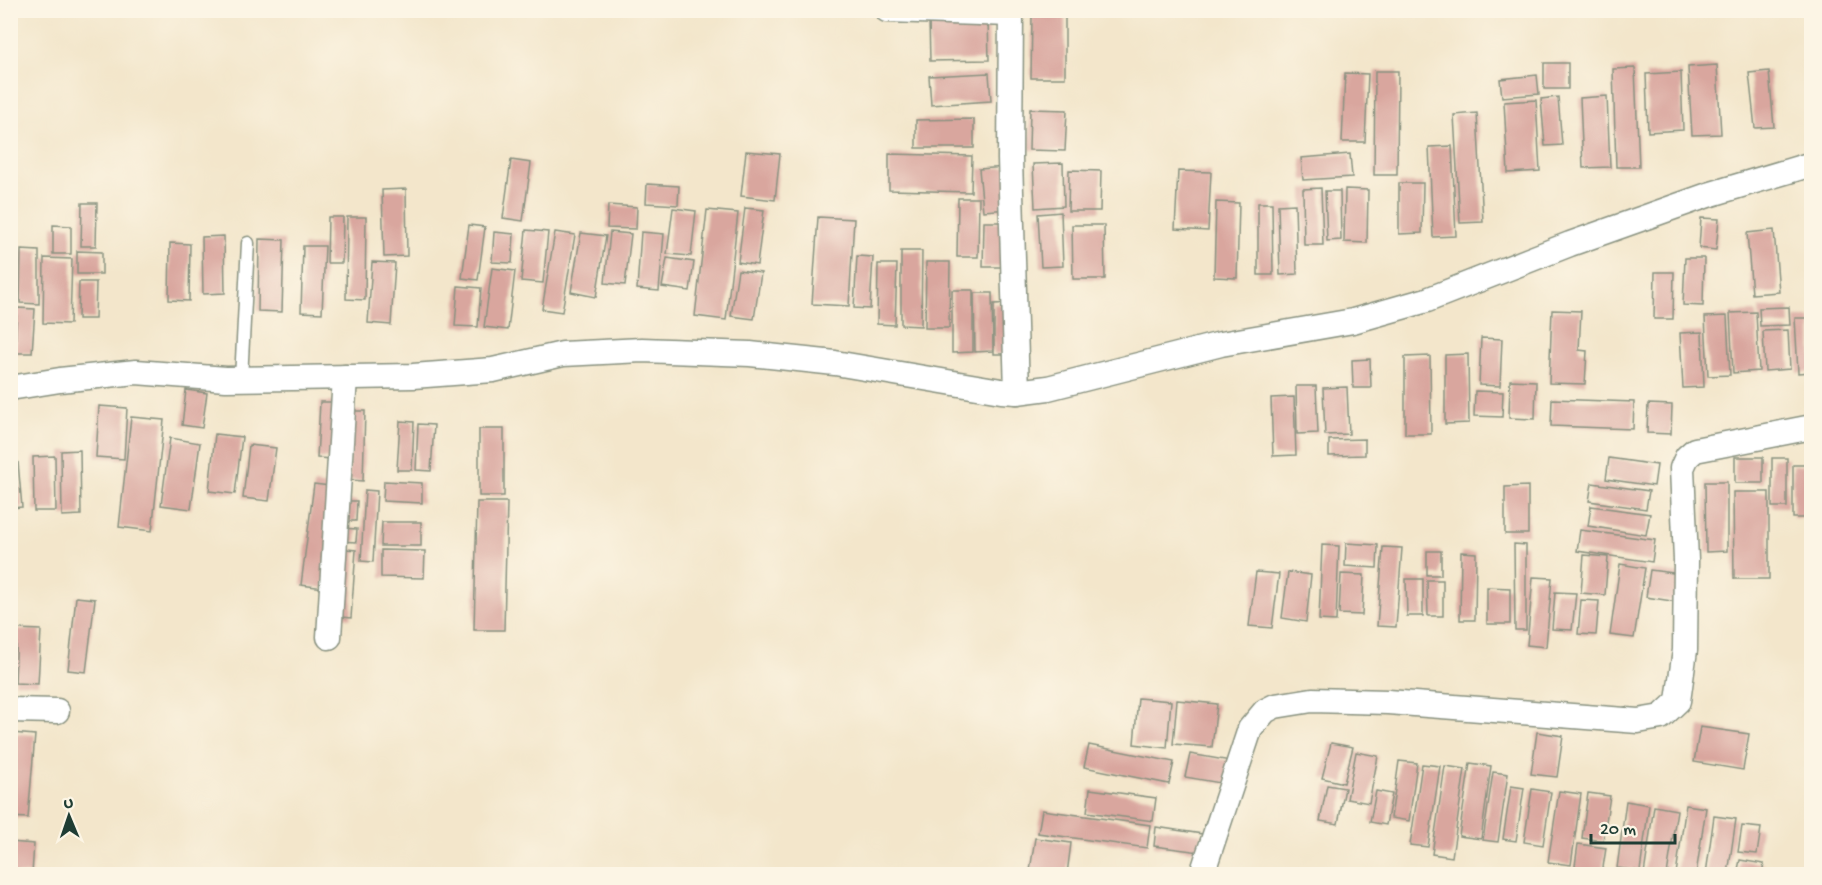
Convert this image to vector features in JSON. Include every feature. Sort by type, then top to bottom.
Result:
[{"type":"street","points":[[887,10],[1011,12],[1010,159],[1017,392]]},
{"type":"street","points":[[10,388],[136,372],[241,379],[413,376],[493,370],[563,354],[642,350],[750,354],[835,363],[1017,392],[1048,388],[1221,344],[1353,321],[1417,302],[1708,195],[1812,164]]},
{"type":"street","points":[[329,637],[345,377]]},
{"type":"street","points":[[1202,874],[1250,729],[1265,711],[1275,706],[1312,700],[1388,702],[1638,721],[1661,717],[1678,701],[1684,650],[1686,560],[1682,468],[1687,457],[1695,450],[1812,427]]},
{"type":"street","points":[[10,710],[57,711]]},
{"type":"lane","points":[[241,379],[248,243]]},
{"type":"building","points":[[1032,15],[1065,15],[1065,78],[1031,78]]},
{"type":"building","points":[[988,19],[989,60],[930,61],[929,20]]},
{"type":"building","points":[[1544,63],[1568,63],[1568,89],[1544,89]]},
{"type":"building","points":[[1717,65],[1721,134],[1692,135],[1688,67]]},
{"type":"building","points":[[1635,68],[1639,167],[1616,167],[1613,69]]},
{"type":"building","points":[[1375,71],[1398,71],[1397,175],[1374,175]]},
{"type":"building","points":[[1769,71],[1774,127],[1755,128],[1749,73]]},
{"type":"building","points":[[1681,72],[1683,130],[1648,132],[1646,74]]},
{"type":"building","points":[[989,73],[991,101],[931,105],[929,76]]},
{"type":"building","points":[[1345,73],[1368,74],[1365,142],[1342,142]]},
{"type":"building","points":[[1537,75],[1539,94],[1502,97],[1500,79]]},
{"type":"building","points":[[1607,96],[1610,167],[1583,168],[1580,98]]},
{"type":"building","points":[[1558,97],[1562,145],[1545,146],[1541,99]]},
{"type":"building","points":[[1536,100],[1540,171],[1508,173],[1504,102]]},
{"type":"building","points":[[1030,109],[1067,110],[1065,151],[1029,150]]},
{"type":"building","points":[[1477,113],[1483,222],[1460,223],[1454,115]]},
{"type":"building","points":[[974,119],[974,148],[916,148],[916,120]]},
{"type":"building","points":[[1452,146],[1456,236],[1433,237],[1429,147]]},
{"type":"building","points":[[746,151],[780,154],[775,200],[741,196]]},
{"type":"building","points":[[889,154],[972,156],[971,192],[889,190]]},
{"type":"building","points":[[1350,154],[1352,177],[1303,180],[1301,158]]},
{"type":"building","points":[[511,160],[531,163],[523,221],[503,218]]},
{"type":"building","points":[[1063,163],[1064,206],[1035,208],[1033,164]]},
{"type":"building","points":[[1007,167],[1010,209],[983,211],[979,169]]},
{"type":"building","points":[[1069,170],[1101,171],[1100,211],[1068,211]]},
{"type":"building","points":[[1178,171],[1211,172],[1208,231],[1175,229]]},
{"type":"building","points":[[1399,183],[1423,183],[1422,233],[1399,234]]},
{"type":"building","points":[[647,184],[679,186],[678,205],[646,203]]},
{"type":"building","points":[[1321,188],[1323,245],[1304,245],[1303,189]]},
{"type":"building","points":[[406,189],[407,256],[384,257],[382,190]]},
{"type":"building","points":[[1345,189],[1368,190],[1367,243],[1344,242]]},
{"type":"building","points":[[1325,191],[1340,191],[1341,240],[1327,241]]},
{"type":"building","points":[[958,198],[979,198],[978,257],[957,257]]},
{"type":"building","points":[[1216,202],[1239,203],[1237,278],[1214,277]]},
{"type":"building","points":[[82,203],[97,203],[96,246],[81,246]]},
{"type":"building","points":[[1258,203],[1272,203],[1273,275],[1258,275]]},
{"type":"building","points":[[1295,204],[1297,274],[1280,275],[1278,205]]},
{"type":"building","points":[[608,205],[637,207],[636,229],[607,228]]},
{"type":"building","points":[[673,208],[696,211],[691,256],[667,254]]},
{"type":"building","points":[[745,208],[764,210],[757,265],[738,262]]},
{"type":"building","points":[[707,210],[738,213],[726,320],[695,316]]},
{"type":"building","points":[[1061,212],[1063,266],[1041,267],[1038,214]]},
{"type":"building","points":[[328,217],[343,217],[342,263],[327,263]]},
{"type":"building","points":[[347,217],[366,217],[365,300],[346,299]]},
{"type":"building","points":[[818,217],[854,219],[849,306],[812,304]]},
{"type":"building","points":[[1701,218],[1719,219],[1716,250],[1699,248]]},
{"type":"building","points":[[984,222],[1009,222],[1010,267],[983,267]]},
{"type":"building","points":[[53,225],[71,226],[71,254],[53,254]]},
{"type":"building","points":[[469,225],[485,227],[478,280],[462,278]]},
{"type":"building","points":[[1072,225],[1104,225],[1105,279],[1073,279]]},
{"type":"building","points":[[526,230],[548,232],[543,283],[521,281]]},
{"type":"building","points":[[1774,230],[1779,292],[1752,294],[1747,233]]},
{"type":"building","points":[[494,232],[514,234],[512,263],[492,262]]},
{"type":"building","points":[[555,232],[575,235],[562,312],[542,309]]},
{"type":"building","points":[[610,232],[631,234],[625,285],[605,283]]},
{"type":"building","points":[[641,232],[664,234],[659,291],[637,289]]},
{"type":"building","points":[[581,233],[606,236],[596,297],[571,292]]},
{"type":"building","points":[[224,236],[225,293],[203,294],[202,237]]},
{"type":"building","points":[[259,239],[284,240],[282,312],[258,311]]},
{"type":"building","points":[[170,243],[190,244],[189,301],[169,300]]},
{"type":"building","points":[[303,246],[325,246],[322,313],[301,312]]},
{"type":"building","points":[[21,250],[39,251],[39,304],[20,303]]},
{"type":"building","points":[[77,251],[102,252],[102,274],[77,274]]},
{"type":"building","points":[[901,251],[922,251],[921,326],[901,325]]},
{"type":"building","points":[[857,256],[873,257],[870,309],[854,308]]},
{"type":"building","points":[[44,258],[72,259],[70,324],[43,323]]},
{"type":"building","points":[[667,258],[694,262],[690,291],[662,287]]},
{"type":"building","points":[[1685,258],[1704,258],[1703,306],[1683,305]]},
{"type":"building","points":[[372,262],[395,263],[391,325],[368,323]]},
{"type":"building","points":[[926,262],[950,262],[949,328],[925,328]]},
{"type":"building","points":[[878,264],[897,264],[895,325],[877,324]]},
{"type":"building","points":[[492,268],[515,271],[508,330],[484,327]]},
{"type":"building","points":[[738,270],[761,273],[754,319],[731,316]]},
{"type":"building","points":[[1655,272],[1674,272],[1673,319],[1654,319]]},
{"type":"building","points":[[79,282],[96,282],[95,319],[78,319]]},
{"type":"building","points":[[458,286],[481,288],[478,327],[455,326]]},
{"type":"building","points":[[952,290],[973,290],[973,352],[952,353]]},
{"type":"building","points":[[974,293],[992,293],[993,351],[975,352]]},
{"type":"building","points":[[1013,303],[1013,354],[994,354],[994,304]]},
{"type":"building","points":[[1789,307],[1790,325],[1760,326],[1759,308]]},
{"type":"building","points":[[17,308],[35,309],[32,353],[15,353]]},
{"type":"building","points":[[1552,310],[1581,311],[1579,350],[1587,351],[1585,384],[1549,383]]},
{"type":"building","points":[[1756,312],[1759,371],[1733,373],[1730,313]]},
{"type":"building","points":[[1727,316],[1730,375],[1708,376],[1705,317]]},
{"type":"building","points":[[1795,318],[1811,318],[1812,372],[1798,373]]},
{"type":"building","points":[[1788,330],[1790,369],[1765,371],[1763,331]]},
{"type":"building","points":[[1702,332],[1704,387],[1683,388],[1680,333]]},
{"type":"building","points":[[1481,338],[1502,339],[1500,386],[1479,385]]},
{"type":"building","points":[[1468,354],[1469,423],[1445,424],[1445,355]]},
{"type":"building","points":[[1430,356],[1431,434],[1405,434],[1405,357]]},
{"type":"building","points":[[1370,359],[1371,388],[1353,388],[1352,360]]},
{"type":"building","points":[[1510,380],[1536,381],[1535,419],[1509,418]]},
{"type":"building","points":[[1296,386],[1316,386],[1318,433],[1297,434]]},
{"type":"building","points":[[1347,387],[1349,434],[1325,435],[1323,388]]},
{"type":"building","points":[[186,390],[207,393],[202,428],[182,425]]},
{"type":"building","points":[[1475,391],[1503,392],[1502,417],[1474,416]]},
{"type":"building","points":[[1294,397],[1296,455],[1273,456],[1271,398]]},
{"type":"building","points":[[1552,399],[1634,402],[1633,429],[1551,426]]},
{"type":"building","points":[[320,402],[338,402],[335,459],[317,458]]},
{"type":"building","points":[[1648,404],[1672,405],[1671,434],[1647,433]]},
{"type":"building","points":[[99,406],[127,408],[124,459],[96,457]]},
{"type":"building","points":[[351,411],[365,411],[363,481],[349,480]]},
{"type":"building","points":[[131,417],[164,420],[152,531],[119,527]]},
{"type":"building","points":[[400,421],[414,422],[412,470],[397,470]]},
{"type":"building","points":[[418,424],[434,425],[431,471],[416,470]]},
{"type":"building","points":[[479,429],[504,429],[504,496],[479,496]]},
{"type":"building","points":[[215,434],[242,437],[235,494],[209,491]]},
{"type":"building","points":[[170,438],[200,443],[191,509],[161,505]]},
{"type":"building","points":[[1365,439],[1365,455],[1329,456],[1329,440]]},
{"type":"building","points":[[249,445],[276,448],[269,501],[243,498]]},
{"type":"building","points":[[80,450],[81,515],[62,516],[61,451]]},
{"type":"building","points":[[55,456],[56,511],[34,511],[33,457]]},
{"type":"building","points":[[1735,457],[1763,457],[1763,483],[1735,483]]},
{"type":"building","points":[[1609,458],[1657,465],[1654,486],[1606,479]]},
{"type":"building","points":[[1772,458],[1787,458],[1787,507],[1772,507]]},
{"type":"building","points":[[18,462],[22,507],[10,508],[10,463]]},
{"type":"building","points":[[1793,465],[1810,465],[1810,518],[1793,518]]},
{"type":"building","points":[[384,481],[422,483],[422,503],[383,501]]},
{"type":"building","points":[[1705,482],[1727,482],[1727,551],[1706,552]]},
{"type":"building","points":[[1592,483],[1649,491],[1646,509],[1589,501]]},
{"type":"building","points":[[314,484],[337,487],[324,588],[301,585]]},
{"type":"building","points":[[1528,486],[1528,534],[1505,534],[1505,487]]},
{"type":"building","points":[[365,490],[377,491],[373,562],[361,561]]},
{"type":"building","points":[[1733,492],[1769,492],[1769,579],[1734,579]]},
{"type":"building","points":[[343,501],[357,501],[356,521],[342,521]]},
{"type":"building","points":[[477,502],[507,502],[504,630],[474,630]]},
{"type":"building","points":[[1591,506],[1650,514],[1646,535],[1588,526]]},
{"type":"building","points":[[382,522],[421,522],[421,546],[381,546]]},
{"type":"building","points":[[340,528],[357,529],[356,542],[339,541]]},
{"type":"building","points":[[1580,530],[1655,540],[1652,562],[1577,551]]},
{"type":"building","points":[[1346,543],[1378,545],[1377,568],[1345,566]]},
{"type":"building","points":[[1514,544],[1526,545],[1526,630],[1515,630]]},
{"type":"building","points":[[1322,545],[1339,546],[1336,621],[1319,620]]},
{"type":"building","points":[[1383,547],[1402,548],[1396,627],[1377,626]]},
{"type":"building","points":[[337,548],[356,550],[351,618],[332,616]]},
{"type":"building","points":[[381,550],[425,551],[424,578],[381,577]]},
{"type":"building","points":[[1427,551],[1441,551],[1441,575],[1427,575]]},
{"type":"building","points":[[1461,552],[1476,553],[1475,620],[1460,620]]},
{"type":"building","points":[[1584,555],[1608,557],[1605,595],[1581,593]]},
{"type":"building","points":[[1620,564],[1645,568],[1634,638],[1610,635]]},
{"type":"building","points":[[1650,570],[1681,574],[1678,602],[1646,597]]},
{"type":"building","points":[[1256,572],[1279,574],[1272,628],[1249,626]]},
{"type":"building","points":[[1288,572],[1311,575],[1306,622],[1282,618]]},
{"type":"building","points":[[1341,574],[1364,575],[1362,615],[1339,614]]},
{"type":"building","points":[[1533,577],[1552,578],[1546,647],[1527,645]]},
{"type":"building","points":[[1406,579],[1423,579],[1423,616],[1407,616]]},
{"type":"building","points":[[1427,580],[1443,580],[1443,616],[1428,616]]},
{"type":"building","points":[[1487,587],[1510,588],[1510,624],[1487,624]]},
{"type":"building","points":[[1555,592],[1576,593],[1572,630],[1552,629]]},
{"type":"building","points":[[76,597],[95,599],[86,672],[68,670]]},
{"type":"building","points":[[1581,600],[1599,601],[1596,635],[1578,634]]},
{"type":"building","points":[[17,629],[41,630],[38,684],[15,683]]},
{"type":"building","points":[[1138,698],[1171,701],[1167,748],[1134,744]]},
{"type":"building","points":[[1177,700],[1217,704],[1212,747],[1173,744]]},
{"type":"building","points":[[1700,727],[1749,734],[1743,770],[1694,762]]},
{"type":"building","points":[[1537,732],[1563,736],[1557,777],[1531,774]]},
{"type":"building","points":[[12,733],[35,735],[28,818],[10,817]]},
{"type":"building","points":[[1331,743],[1353,747],[1344,783],[1322,778]]},
{"type":"building","points":[[1089,745],[1174,762],[1169,784],[1084,767]]},
{"type":"building","points":[[1356,752],[1378,756],[1369,803],[1347,799]]},
{"type":"building","points":[[1190,754],[1231,761],[1226,784],[1185,777]]},
{"type":"building","points":[[1399,761],[1417,763],[1409,821],[1391,818]]},
{"type":"building","points":[[1470,763],[1491,766],[1481,839],[1459,836]]},
{"type":"building","points":[[1422,764],[1440,766],[1428,847],[1410,845]]},
{"type":"building","points":[[1445,766],[1465,769],[1452,857],[1432,854]]},
{"type":"building","points":[[1493,772],[1508,774],[1498,842],[1483,840]]},
{"type":"building","points":[[1327,785],[1345,788],[1338,824],[1320,821]]},
{"type":"building","points":[[1511,786],[1524,788],[1516,841],[1503,839]]},
{"type":"building","points":[[1090,789],[1156,798],[1153,821],[1087,812]]},
{"type":"building","points":[[1532,789],[1551,792],[1543,845],[1524,842]]},
{"type":"building","points":[[1376,791],[1392,794],[1386,825],[1370,822]]},
{"type":"building","points":[[1559,791],[1581,794],[1571,865],[1548,862]]},
{"type":"building","points":[[1588,793],[1610,796],[1603,841],[1582,838]]},
{"type":"building","points":[[1626,801],[1649,805],[1640,871],[1617,868]]},
{"type":"building","points":[[1686,805],[1706,808],[1696,874],[1676,874]]},
{"type":"building","points":[[1654,806],[1677,810],[1667,874],[1644,874]]},
{"type":"building","points":[[1042,810],[1150,825],[1147,848],[1038,833]]},
{"type":"building","points":[[1714,816],[1736,819],[1728,874],[1706,874]]},
{"type":"building","points":[[1742,826],[1761,828],[1757,854],[1738,852]]},
{"type":"building","points":[[1156,827],[1202,834],[1200,852],[1154,846]]},
{"type":"building","points":[[1035,838],[1071,843],[1067,874],[1030,871]]},
{"type":"building","points":[[10,842],[34,844],[32,874],[10,874]]},
{"type":"building","points":[[1578,844],[1606,848],[1602,874],[1574,873]]},
{"type":"building","points":[[1740,860],[1764,864],[1762,874],[1737,874]]}]
